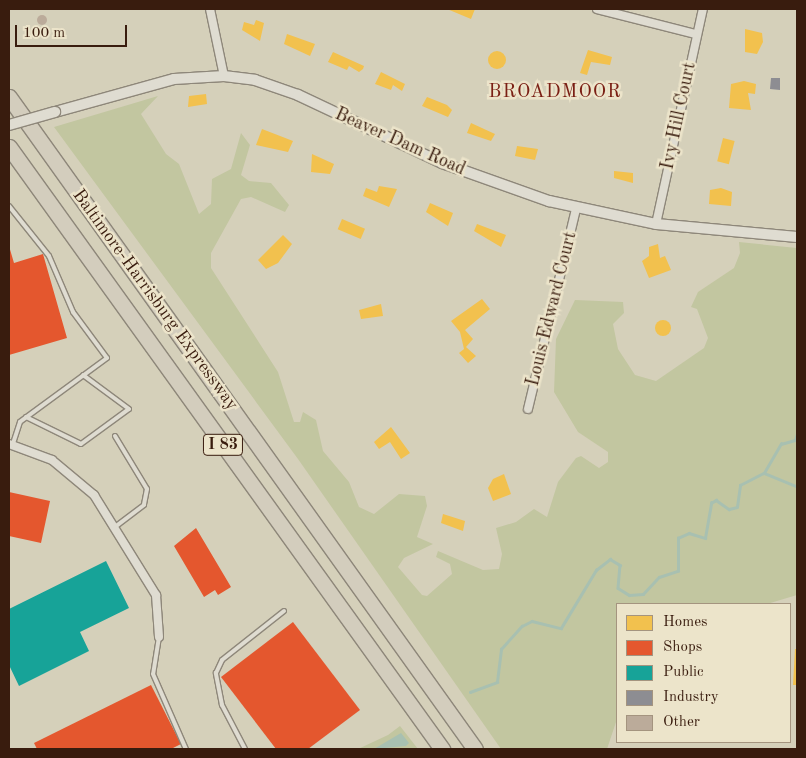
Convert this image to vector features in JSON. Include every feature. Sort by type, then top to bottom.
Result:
[{"type":"highway","name":"Baltimore-Harrisburg Expressway","points":[[9,97],[475,749]]},
{"type":"highway","name":"Baltimore-Harrisburg Expressway","points":[[9,147],[440,747]]},
{"type":"street","points":[[210,9],[224,76]]},
{"type":"street","points":[[597,9],[696,34]]},
{"type":"street","name":"Ivy Hill Court","points":[[656,224],[703,9]]},
{"type":"street","name":"Beaver Dam Road","points":[[9,126],[174,79],[224,76],[272,85],[442,163],[576,208],[656,224],[797,237]]},
{"type":"street","name":"Louis Edward Court","points":[[528,409],[576,208]]},
{"type":"street","points":[[11,444],[71,472],[116,526],[156,595],[161,618],[159,637]]},
{"type":"lane","points":[[9,206],[49,256],[73,312],[107,358],[26,417],[18,425],[11,444]]},
{"type":"lane","points":[[26,417],[81,444],[129,409],[83,375]]},
{"type":"lane","points":[[115,436],[147,489],[144,505],[116,526]]},
{"type":"lane","points":[[245,749],[222,705],[216,673],[222,660],[284,612]]},
{"type":"lane","points":[[159,637],[153,674],[186,749]]},
{"type":"green space","points":[[158,96],[141,114],[166,154],[179,164],[199,214],[211,204],[212,179],[231,169],[241,133],[250,145],[241,175],[249,181],[271,183],[289,205],[285,212],[251,197],[241,199],[211,253],[211,268],[278,372],[294,422],[300,422],[303,412],[316,420],[323,451],[349,482],[359,507],[374,514],[399,494],[425,496],[427,506],[417,537],[433,544],[404,558],[398,567],[422,595],[427,596],[452,574],[450,564],[436,557],[438,551],[483,570],[499,569],[502,554],[496,528],[516,522],[534,509],[547,517],[558,482],[576,458],[581,456],[599,468],[608,462],[608,452],[578,432],[554,392],[556,339],[575,300],[623,302],[624,313],[613,324],[618,349],[635,375],[656,381],[704,348],[708,338],[697,309],[691,307],[698,292],[734,268],[740,253],[739,242],[797,248],[797,595],[770,603],[616,603],[616,722],[607,749],[501,749],[298,459],[54,127]]},
{"type":"green space","points":[[400,726],[418,749],[358,749],[388,735]]},
{"type":"shaded area","points":[[401,733],[409,743],[406,746],[374,749]]},
{"type":"building: Homes","points":[[447,9],[475,9],[471,19]]},
{"type":"building: Homes","points":[[256,20],[264,23],[260,41],[242,30],[244,22],[254,25]]},
{"type":"building: Homes","points":[[745,29],[762,33],[763,42],[757,54],[745,52]]},
{"type":"building: Homes","points":[[287,34],[315,44],[310,56],[284,44]]},
{"type":"building: Homes","points":[[588,50],[612,57],[610,65],[591,62],[587,75],[580,73]]},
{"type":"building: Homes","points":[[497,51],[503,54],[506,60],[503,66],[497,69],[491,66],[488,60],[491,54]]},
{"type":"building: Homes","points":[[333,52],[364,66],[363,69],[359,72],[349,66],[347,70],[328,62]]},
{"type":"building: Homes","points":[[381,72],[405,84],[402,91],[393,85],[391,90],[375,84]]},
{"type":"building: Homes","points":[[744,81],[756,84],[755,94],[748,93],[751,110],[729,108],[731,84]]},
{"type":"building: Homes","points":[[206,94],[207,104],[188,107],[189,96]]},
{"type":"building: Homes","points":[[427,97],[447,105],[452,110],[448,117],[422,106]]},
{"type":"building: Homes","points":[[471,123],[495,134],[491,141],[467,133]]},
{"type":"building: Homes","points":[[262,129],[293,141],[288,152],[256,145]]},
{"type":"building: Homes","points":[[723,138],[735,141],[729,164],[717,161]]},
{"type":"building: Homes","points":[[517,146],[538,149],[535,160],[515,156]]},
{"type":"building: Homes","points":[[312,154],[334,164],[330,174],[311,172]]},
{"type":"building: Homes","points":[[614,171],[633,173],[633,183],[614,178]]},
{"type":"building: Homes","points":[[379,186],[397,189],[389,207],[363,196],[366,188],[377,192]]},
{"type":"building: Homes","points":[[721,188],[732,192],[731,206],[709,204],[710,190]]},
{"type":"building: Homes","points":[[430,203],[453,213],[448,226],[426,212]]},
{"type":"building: Homes","points":[[342,219],[365,229],[361,239],[338,229]]},
{"type":"building: Homes","points":[[477,224],[506,235],[501,247],[474,231]]},
{"type":"building: Homes","points":[[283,235],[292,244],[278,263],[266,269],[258,260]]},
{"type":"building: Homes","points":[[658,244],[660,258],[665,256],[671,270],[649,278],[642,261],[649,256],[649,247]]},
{"type":"building: Homes","points":[[482,299],[490,309],[465,330],[473,339],[466,347],[476,356],[468,363],[459,353],[464,349],[460,332],[451,321]]},
{"type":"building: Homes","points":[[381,304],[383,316],[361,319],[359,310]]},
{"type":"building: Homes","points":[[663,320],[669,322],[671,328],[669,334],[663,336],[657,334],[655,328],[657,322]]},
{"type":"building: Homes","points":[[391,427],[410,453],[401,459],[390,442],[379,449],[374,442]]},
{"type":"building: Homes","points":[[504,474],[511,494],[493,501],[488,488],[493,479]]},
{"type":"building: Homes","points":[[443,514],[465,521],[463,531],[441,523]]},
{"type":"building: Homes","points":[[795,649],[797,649],[797,685],[793,685]]},
{"type":"building: Shops","points":[[9,246],[14,263],[43,254],[67,338],[9,355]]},
{"type":"building: Shops","points":[[9,492],[50,501],[41,543],[9,536]]},
{"type":"building: Shops","points":[[196,528],[231,587],[218,595],[215,590],[204,597],[174,546]]},
{"type":"building: Shops","points":[[293,622],[360,710],[308,749],[276,749],[221,677]]},
{"type":"building: Shops","points":[[151,685],[181,744],[171,749],[37,749],[34,743]]},
{"type":"building: Public","points":[[106,561],[129,608],[80,632],[89,651],[19,686],[9,665],[9,609]]},
{"type":"building: Industry","points":[[771,78],[780,78],[780,90],[770,89]]},
{"type":"building: Other","points":[[40,15],[44,15],[47,20],[46,24],[40,25],[37,22],[37,18]]},
{"type":"waterway","points":[[470,692],[497,682],[501,649],[522,626],[532,621],[561,628],[596,570],[610,559],[620,565],[618,588],[629,595],[643,594],[659,577],[678,571],[678,538],[689,533],[705,538],[711,503],[716,500],[729,509],[737,507],[740,485],[764,473],[781,444],[795,440],[797,434]]},
{"type":"waterway","points":[[764,473],[797,486]]},
{"type":"district","name":"BROADMOOR","points":[[555,93]]}]
